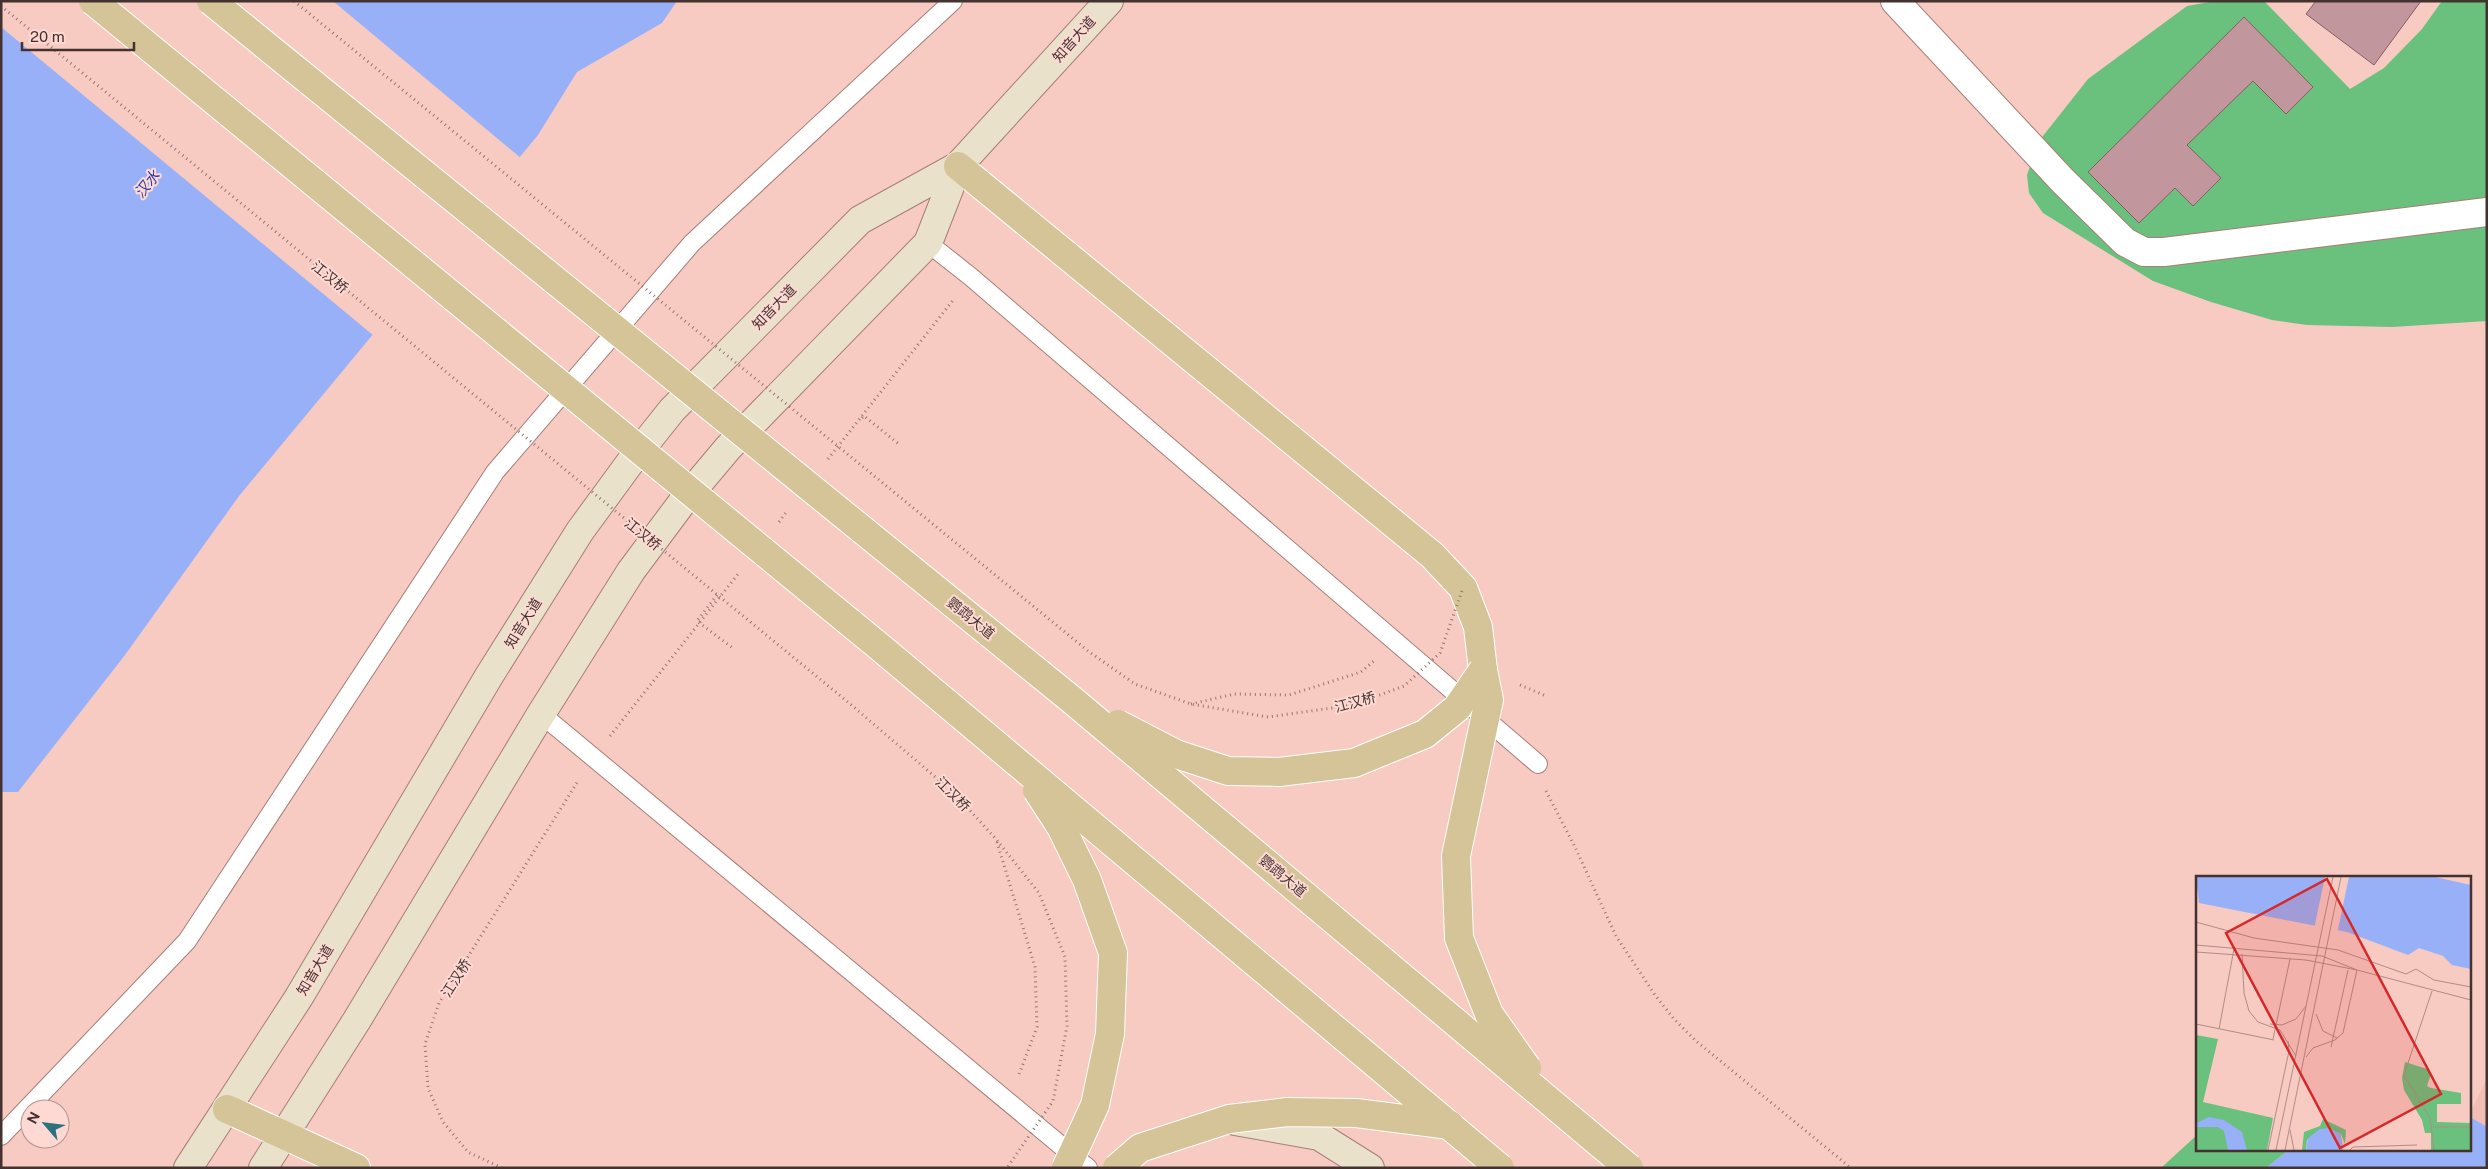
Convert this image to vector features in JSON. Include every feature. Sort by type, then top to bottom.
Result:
[{"type":"main road","points":[[93,1],[881,648],[1500,1168]]},
{"type":"main road","name":"鹦鹉大道","points":[[211,1],[1072,700],[1550,1099],[1629,1168]]},
{"type":"main road","name":"知音大道","points":[[188,1168],[299,997],[499,660],[580,531],[629,464],[672,410],[860,220],[958,166],[1109,1]]},
{"type":"main road","points":[[958,166],[1432,555],[1463,588],[1478,627],[1489,700],[1456,856],[1459,938],[1489,1014],[1550,1099]]},
{"type":"main road","name":"知音大道","points":[[263,1168],[357,1020],[541,714],[631,571],[681,504],[728,448],[928,243],[958,166]]},
{"type":"main road","points":[[1072,700],[1176,754],[1228,771],[1280,772],[1354,763],[1425,734],[1457,708],[1483,670]]},
{"type":"main road","points":[[1023,767],[1061,827],[1087,880],[1113,954],[1108,1043],[1094,1105],[1066,1168]]},
{"type":"main road","points":[[227,1109],[356,1168]]},
{"type":"main road","points":[[1117,1168],[1140,1148],[1229,1119],[1287,1112],[1356,1113],[1450,1125]]},
{"type":"main road","points":[[1229,1119],[1319,1136],[1370,1168]]},
{"type":"street","points":[[1895,1],[2062,180],[2125,242],[2144,252],[2164,252],[2487,212]]},
{"type":"lane","points":[[1,1136],[188,941],[495,472],[692,243],[953,1]]},
{"type":"lane","points":[[928,243],[971,277],[1538,764]]},
{"type":"lane","points":[[541,714],[1088,1168]]},
{"type":"path","name":"江汉桥","points":[[294,1],[1088,651],[1135,684],[1191,704],[1268,718],[1353,705],[1404,686],[1440,653],[1463,588]]},
{"type":"path","name":"江汉桥","points":[[1,6],[849,703],[954,793],[996,840],[1039,894],[1065,957],[1067,1026],[1053,1101],[1007,1168]]},
{"type":"path","points":[[839,446],[864,416],[900,445]]},
{"type":"path","points":[[717,595],[697,621],[734,649]]},
{"type":"path","points":[[1191,704],[1234,694],[1289,695],[1361,672],[1396,643]]},
{"type":"path","points":[[1538,764],[1548,795],[1576,847],[1616,936],[1674,1019],[1696,1041],[1851,1168]]},
{"type":"path","name":"江汉桥","points":[[502,1168],[468,1152],[442,1122],[428,1088],[425,1044],[439,1003],[578,781]]},
{"type":"path","points":[[996,840],[1036,967],[1037,1027],[1018,1077]]},
{"type":"shaded area","points":[[2487,1079],[2487,1127],[2470,1116]]},
{"type":"green space","points":[[2215,1],[2264,1],[2350,89],[2384,68],[2422,29],[2442,1],[2487,1],[2487,321],[2392,327],[2307,325],[2272,320],[2211,302],[2153,281],[2043,213],[2029,193],[2027,175],[2039,141],[2088,79],[2187,6]]},
{"type":"green space","points":[[2196,1136],[2196,1152],[2286,1152],[2266,1168],[2161,1168]]},
{"type":"water","name":"汉水","points":[[1,1],[677,1],[662,23],[577,72],[538,135],[239,496],[125,655],[18,792],[1,792]]},
{"type":"water","points":[[2470,1117],[2487,1127],[2487,1168],[2266,1168],[2286,1152],[2470,1152]]},
{"type":"pier","points":[[1,1],[333,1],[522,159],[374,336],[1,27]]},
{"type":"building","points":[[2316,1],[2421,1],[2374,65],[2306,14]]},
{"type":"building","points":[[2244,17],[2313,87],[2286,114],[2253,81],[2187,145],[2221,178],[2193,206],[2175,188],[2139,223],[2088,172]]}]
